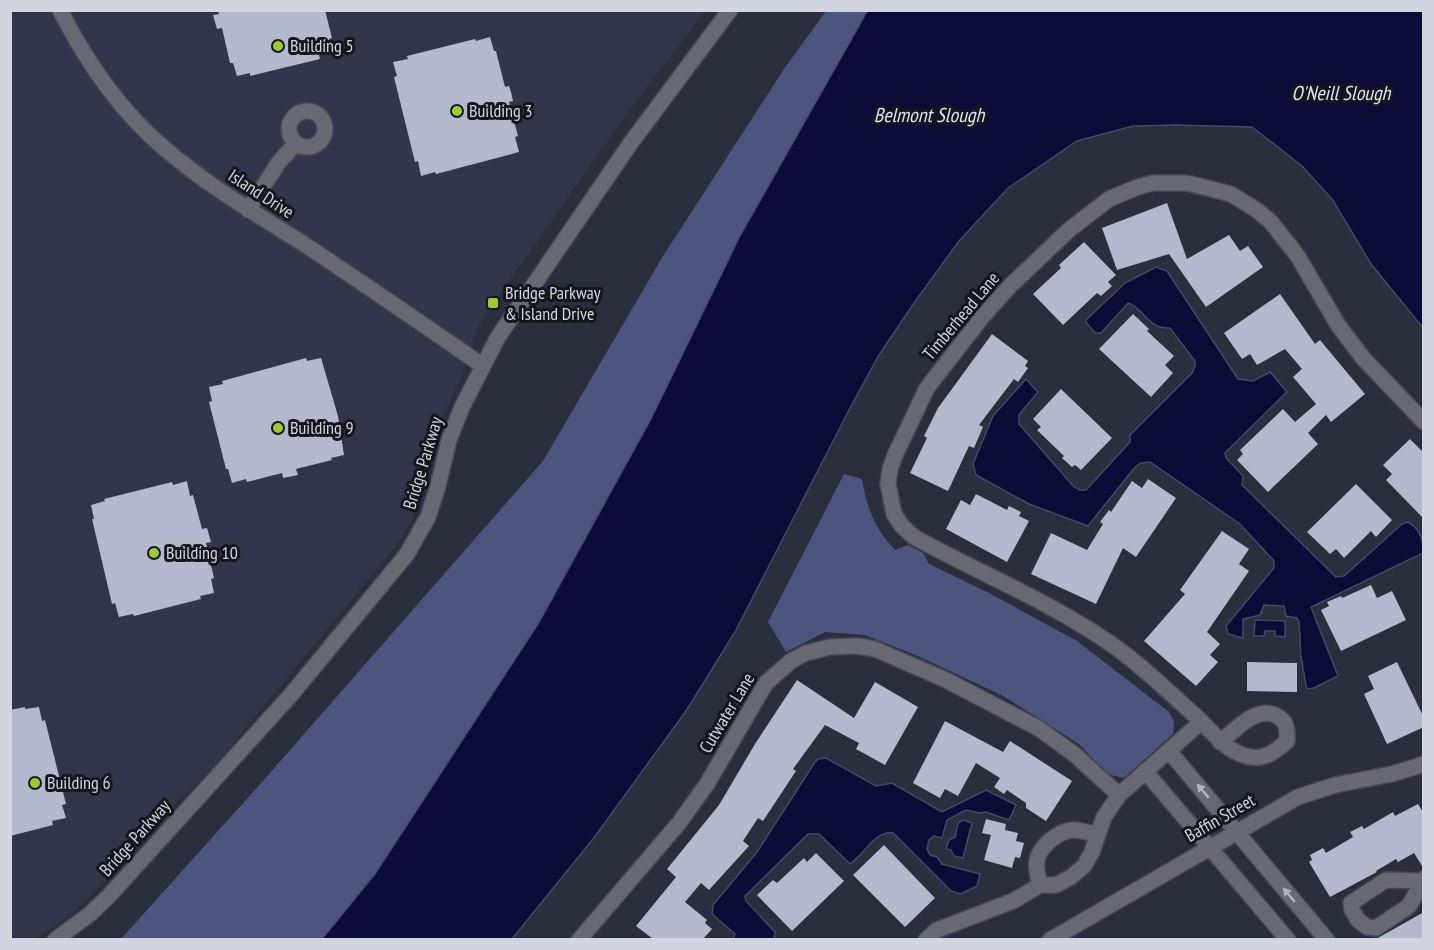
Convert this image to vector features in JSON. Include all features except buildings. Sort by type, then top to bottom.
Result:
[{"type":"street","name":"Island Drive","points":[[60,10],[111,91],[140,125],[164,148],[248,210],[483,366]]},
{"type":"street","name":"Bridge Parkway","points":[[55,939],[90,915],[108,897],[290,696],[407,554],[428,517],[453,428],[467,396],[513,313],[645,123],[730,10]]},
{"type":"street","points":[[248,210],[279,162],[296,143]]},
{"type":"street","name":"Timberhead Lane","points":[[1220,742],[1202,722],[1110,643],[1050,607],[914,537],[902,526],[894,514],[889,498],[890,469],[927,387],[983,316],[1011,285],[1069,230],[1109,199],[1138,187],[1153,183],[1187,183],[1231,194],[1270,221],[1297,255],[1338,325],[1363,358],[1424,422]]},
{"type":"street","name":"Cutwater Lane","points":[[579,939],[679,823],[707,784],[766,683],[791,661],[822,649],[857,646],[875,649],[946,680],[1038,728],[1074,754],[1119,795]]},
{"type":"street","points":[[926,939],[938,930],[1013,902],[1040,885],[1056,885],[1071,877],[1084,866],[1092,852],[1104,817],[1119,795],[1202,722]]},
{"type":"street","points":[[1169,751],[1327,939]]},
{"type":"street","name":"Baffin Street","points":[[1050,939],[1298,796],[1335,784],[1423,767]]},
{"type":"street","points":[[1145,771],[1288,939]]},
{"type":"street","points":[[1040,885],[1036,869],[1037,859],[1051,840],[1071,830],[1097,834]]},
{"type":"shaded area","points":[[10,11],[705,11],[621,122],[479,325],[459,383],[441,420],[423,492],[412,521],[396,546],[211,770],[169,810],[77,910],[32,940],[10,939]]},
{"type":"shaded area","points":[[826,11],[868,11],[740,236],[651,419],[538,624],[375,874],[322,939],[120,940],[262,782],[543,461],[663,256],[784,69]]},
{"type":"shaded area","points":[[844,474],[862,479],[872,517],[895,550],[908,545],[923,553],[929,564],[989,593],[1077,641],[1169,712],[1174,721],[1173,734],[1124,778],[1102,773],[1095,761],[1079,744],[1003,696],[918,656],[865,635],[825,632],[786,652],[768,622]]},
{"type":"water","name":"Belmont Slough","points":[[868,10],[1423,11],[1423,328],[1371,264],[1332,199],[1302,166],[1252,127],[1133,126],[1077,141],[1008,188],[959,241],[914,303],[879,355],[735,632],[686,711],[593,839],[512,939],[322,939],[375,874],[538,624],[651,419],[740,236]]},
{"type":"water","points":[[1156,267],[1167,271],[1238,379],[1253,381],[1270,372],[1287,392],[1225,453],[1226,458],[1243,476],[1242,485],[1336,577],[1344,576],[1402,524],[1408,522],[1416,528],[1420,535],[1423,553],[1311,607],[1338,676],[1314,688],[1307,689],[1306,685],[1301,657],[1299,622],[1297,618],[1286,616],[1284,606],[1264,605],[1260,615],[1243,619],[1243,638],[1228,634],[1226,626],[1274,568],[1274,561],[1240,524],[1150,462],[1141,463],[1135,467],[1088,526],[1029,504],[976,475],[973,464],[993,416],[1026,379],[1038,392],[1019,415],[1019,424],[1074,487],[1086,490],[1130,442],[1130,435],[1192,373],[1195,361],[1170,328],[1162,328],[1151,323],[1133,305],[1128,303],[1101,333],[1095,333],[1086,322],[1125,283]]},
{"type":"water","points":[[1255,620],[1285,621],[1285,637],[1275,636],[1275,631],[1265,631],[1264,636],[1254,636]]},
{"type":"water","points":[[826,758],[876,786],[892,783],[942,812],[986,790],[1016,805],[1009,820],[986,812],[966,810],[947,820],[942,838],[934,836],[929,840],[927,849],[930,855],[937,857],[942,864],[980,874],[977,886],[961,894],[951,891],[893,833],[881,835],[875,839],[850,864],[819,834],[808,834],[745,896],[746,901],[775,932],[774,939],[733,939],[735,934],[712,914],[713,905],[757,852],[815,762]]},
{"type":"water","points":[[963,820],[972,823],[963,858],[954,856],[951,850],[946,849],[949,840],[955,837],[958,823]]},
{"type":"place","name":"Building 5","points":[[278,46]]},
{"type":"place","name":"Building 3","points":[[457,111]]},
{"type":"place","name":"Bridge Parkway & Island Drive","points":[[493,303]]},
{"type":"place","name":"Building 9","points":[[278,428]]},
{"type":"place","name":"Building 10","points":[[154,553]]},
{"type":"place","name":"Building 6","points":[[35,783]]},
{"type":"water label","name":"O'Neill Slough","points":[[1341,93]]}]
